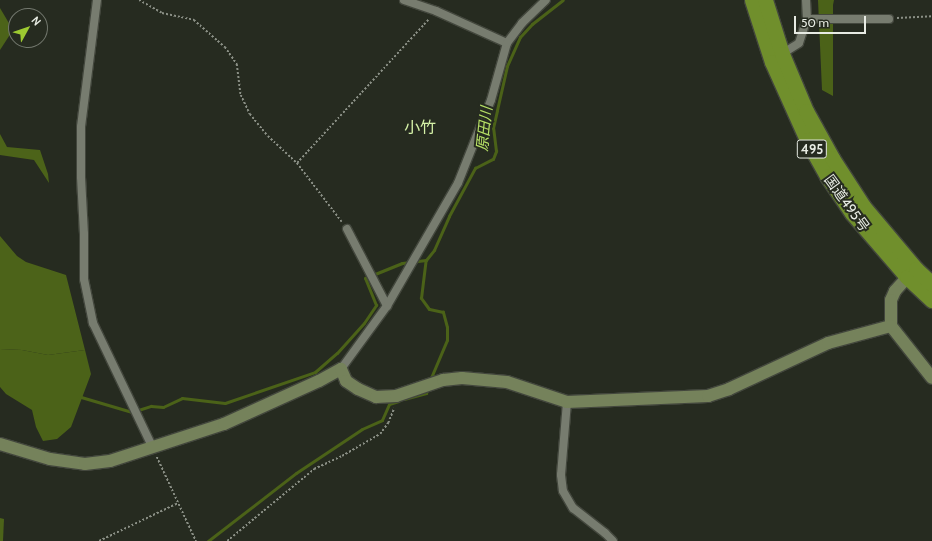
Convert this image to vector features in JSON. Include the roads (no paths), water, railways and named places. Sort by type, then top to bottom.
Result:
[{"type":"highway","name":"国道495号","points":[[752,0],[777,58],[807,140],[827,176],[852,213],[911,273],[932,300]]},
{"type":"highway","name":"国道495号","points":[[765,0],[777,58]]},
{"type":"highway","name":"国道495号","points":[[911,273],[932,284]]},
{"type":"street","points":[[97,0],[80,127],[80,177],[84,234],[84,279],[93,323],[153,448]]},
{"type":"street","points":[[404,0],[436,11],[507,42]]},
{"type":"street","points":[[0,444],[50,459],[85,464],[110,461],[224,424],[319,381],[341,369],[387,306],[458,183],[491,100],[507,42],[522,23],[546,0]]},
{"type":"street","points":[[777,58],[799,43],[808,19],[806,0]]},
{"type":"street","points":[[808,19],[889,19]]},
{"type":"street","points":[[347,229],[387,306]]},
{"type":"street","points":[[911,273],[896,291],[891,300],[891,326],[932,378]]},
{"type":"street","points":[[341,369],[346,381],[358,389],[376,397],[396,396],[443,380],[462,378],[507,382],[567,402],[708,396],[729,389],[828,343],[891,326]]},
{"type":"street","points":[[567,402],[561,475],[563,491],[573,508],[613,541]]},
{"type":"waterway","name":"原田川","points":[[430,380],[447,340],[447,327],[443,312],[429,309],[421,298],[426,260],[434,250],[449,216],[475,168],[493,159],[496,151],[493,128],[507,66],[520,37],[532,24],[563,0]]},
{"type":"waterway","points":[[81,397],[132,412],[151,406],[163,407],[182,398],[225,403],[315,372],[337,353],[364,323],[376,305],[365,278],[402,263],[426,260]]},
{"type":"waterway","points":[[404,399],[426,393],[427,389]]},
{"type":"waterway","points":[[208,541],[296,473],[362,429],[382,420],[389,404],[399,401]]},
{"type":"district","name":"小竹","points":[[420,128]]}]
